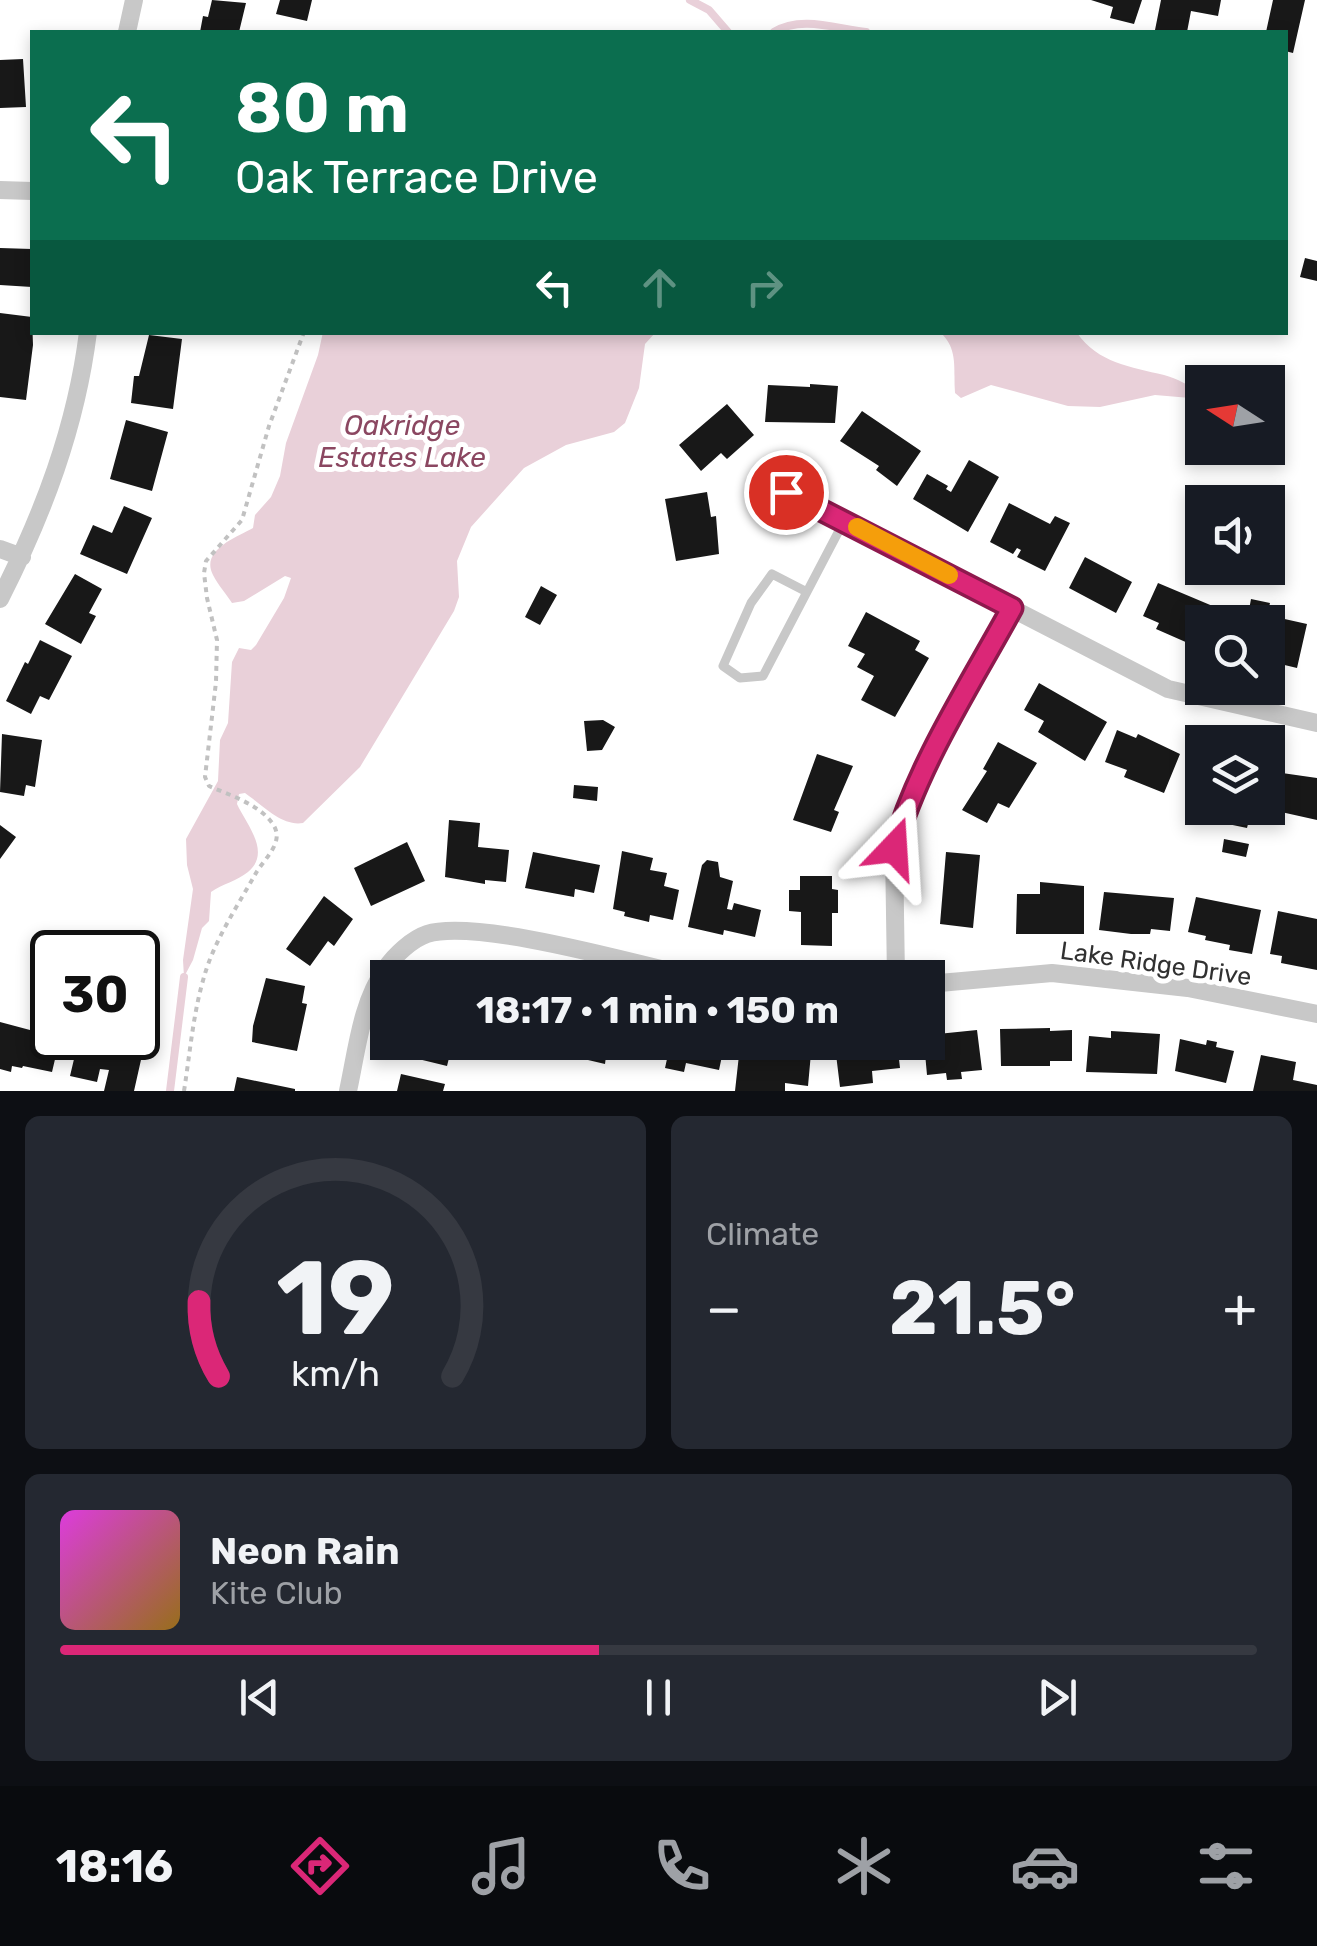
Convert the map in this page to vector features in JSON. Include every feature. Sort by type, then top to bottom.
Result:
[{"type":"street","points":[[127,30],[134,0]]},
{"type":"street","points":[[0,190],[30,191]]},
{"type":"street","points":[[0,599],[22,557],[69,435],[81,389],[88,335]]},
{"type":"street","points":[[786,492],[1168,688],[1317,723]]},
{"type":"street","points":[[0,549],[22,557]]},
{"type":"street","points":[[896,960],[894,848],[902,822],[933,754],[1012,608]]},
{"type":"street","points":[[394,960],[426,934],[490,932],[617,960]]},
{"type":"street","name":"Lake Ridge Drive","points":[[945,982],[1052,973],[1188,988],[1317,1014]]},
{"type":"street","points":[[348,1091],[370,1000]]},
{"type":"lane","points":[[805,592],[772,574],[752,603],[723,666],[740,678],[763,676],[844,520]]},
{"type":"path","points":[[184,1091],[205,972],[258,869],[275,846],[274,826],[250,805],[208,786],[204,777],[218,640],[207,598],[206,561],[242,520],[269,426],[303,335]]},
{"type":"water","name":"Oakridge Estates Lake","points":[[322,335],[653,335],[645,344],[639,388],[625,423],[614,432],[566,445],[524,468],[471,527],[457,561],[459,597],[454,611],[360,767],[303,823],[287,822],[245,793],[239,794],[237,804],[255,838],[258,856],[248,872],[211,892],[209,921],[202,928],[184,977],[193,889],[186,839],[218,781],[220,740],[228,723],[232,662],[239,648],[251,650],[256,645],[284,598],[291,578],[285,576],[244,601],[232,603],[210,566],[222,546],[253,528],[255,515],[271,497]]},
{"type":"water","points":[[943,335],[1079,335],[1105,357],[1185,383],[1185,398],[1155,395],[1100,407],[1068,406],[991,385],[961,398],[955,393],[953,354]]},
{"type":"building","points":[[212,0],[246,3],[239,30],[200,30],[203,16],[208,17]]},
{"type":"building","points":[[280,0],[312,0],[307,21],[276,14]]},
{"type":"building","points":[[1091,0],[1142,0],[1134,24],[1110,18],[1113,7]]},
{"type":"building","points":[[1161,0],[1221,0],[1218,16],[1191,11],[1187,30],[1155,30]]},
{"type":"building","points":[[1273,0],[1305,0],[1293,53],[1288,52],[1288,30],[1266,30]]},
{"type":"building","points":[[23,59],[26,107],[0,108],[0,60]]},
{"type":"building","points":[[0,248],[30,249],[30,287],[0,285]]},
{"type":"building","points":[[1305,258],[1317,261],[1317,281],[1300,277]]},
{"type":"building","points":[[0,313],[30,317],[33,345],[26,400],[0,397]]},
{"type":"building","points":[[149,335],[182,339],[173,409],[131,403],[134,376],[139,376]]},
{"type":"building","points":[[768,385],[838,386],[835,423],[765,422]]},
{"type":"building","points":[[727,404],[754,435],[727,459],[721,453],[701,471],[679,445]]},
{"type":"building","points":[[862,411],[921,451],[897,486],[876,470],[879,466],[840,441]]},
{"type":"building","points":[[126,420],[168,432],[152,491],[110,479]]},
{"type":"building","points":[[969,460],[999,477],[968,532],[913,499],[927,474],[951,492]]},
{"type":"building","points":[[707,492],[711,517],[716,516],[719,554],[676,561],[665,499]]},
{"type":"building","points":[[1009,503],[1050,524],[1055,516],[1070,523],[1045,571],[1017,557],[1021,550],[1017,548],[1013,554],[990,542]]},
{"type":"building","points":[[124,506],[152,518],[127,574],[80,554],[93,525],[112,533]]},
{"type":"building","points":[[1085,557],[1132,582],[1116,613],[1069,588]]},
{"type":"building","points":[[75,574],[102,589],[89,613],[96,616],[81,644],[45,624]]},
{"type":"building","points":[[1158,583],[1210,605],[1185,605],[1185,642],[1156,629],[1159,623],[1143,616]]},
{"type":"building","points":[[541,586],[557,595],[540,625],[525,617]]},
{"type":"building","points":[[1251,599],[1270,603],[1270,605],[1250,605]]},
{"type":"building","points":[[866,612],[920,641],[915,650],[929,658],[895,717],[861,700],[874,676],[857,667],[865,654],[848,646]]},
{"type":"building","points":[[1285,619],[1307,624],[1297,668],[1285,665]]},
{"type":"building","points":[[40,640],[72,656],[49,700],[40,696],[31,714],[6,701]]},
{"type":"building","points":[[1039,683],[1107,722],[1085,761],[1038,732],[1044,721],[1024,710]]},
{"type":"building","points":[[603,720],[615,727],[602,750],[587,751],[584,721]]},
{"type":"building","points":[[1117,730],[1136,738],[1138,734],[1180,754],[1164,793],[1124,777],[1127,770],[1105,762]]},
{"type":"building","points":[[2,734],[42,740],[35,787],[26,785],[24,796],[0,792]]},
{"type":"building","points":[[998,742],[1037,763],[1009,808],[998,803],[987,823],[962,810],[987,771],[983,769]]},
{"type":"building","points":[[817,754],[853,766],[834,810],[839,812],[831,832],[793,820]]},
{"type":"building","points":[[1285,773],[1317,778],[1317,820],[1285,813]]},
{"type":"building","points":[[574,785],[598,787],[597,801],[573,798]]},
{"type":"building","points":[[449,820],[480,823],[478,847],[509,850],[506,882],[485,880],[485,884],[445,877]]},
{"type":"building","points":[[0,825],[16,837],[0,859]]},
{"type":"building","points":[[1224,839],[1249,844],[1246,857],[1222,852]]},
{"type":"building","points":[[407,842],[425,881],[371,906],[354,868]]},
{"type":"building","points":[[622,851],[653,858],[650,870],[667,873],[664,886],[679,890],[673,920],[650,915],[649,922],[613,909]]},
{"type":"building","points":[[533,852],[600,865],[594,893],[575,889],[574,897],[525,888]]},
{"type":"building","points":[[946,852],[980,855],[973,928],[940,924]]},
{"type":"building","points":[[707,860],[718,862],[720,877],[733,881],[727,909],[732,910],[734,903],[761,910],[755,937],[688,927],[702,865]]},
{"type":"building","points":[[800,876],[832,876],[832,889],[838,890],[838,913],[832,913],[832,946],[801,945],[801,912],[789,911],[789,890],[800,890]]},
{"type":"building","points":[[1040,882],[1084,886],[1084,934],[1016,934],[1017,894],[1040,894]]},
{"type":"building","points":[[1104,892],[1174,898],[1170,931],[1151,929],[1150,934],[1131,934],[1099,930]]},
{"type":"building","points":[[324,896],[353,919],[334,946],[328,941],[310,966],[286,949]]},
{"type":"building","points":[[1196,897],[1261,910],[1252,954],[1229,950],[1230,945],[1188,932]]},
{"type":"building","points":[[1278,911],[1317,919],[1317,970],[1281,963],[1282,956],[1270,954]]},
{"type":"building","points":[[266,978],[305,986],[302,1003],[307,1004],[297,1051],[252,1042]]},
{"type":"building","points":[[0,1022],[30,1030],[30,1060],[55,1060],[52,1072],[23,1066],[12,1066],[11,1072],[0,1069]]},
{"type":"building","points":[[1000,1029],[1072,1030],[1072,1061],[1050,1061],[1050,1066],[1001,1066]]},
{"type":"building","points":[[977,1030],[982,1070],[961,1072],[962,1079],[947,1080],[946,1073],[927,1075],[926,1060],[945,1060],[945,1033]]},
{"type":"building","points":[[1111,1031],[1160,1034],[1157,1074],[1086,1072],[1089,1036],[1111,1038]]},
{"type":"building","points":[[1180,1039],[1206,1045],[1207,1040],[1217,1042],[1216,1047],[1234,1051],[1226,1083],[1175,1071]]},
{"type":"building","points":[[1261,1055],[1296,1062],[1293,1080],[1317,1085],[1317,1091],[1253,1091]]},
{"type":"building","points":[[74,1060],[141,1060],[134,1091],[104,1091],[109,1070],[100,1069],[97,1082],[70,1076]]},
{"type":"building","points":[[422,1060],[448,1060],[447,1066]]},
{"type":"building","points":[[667,1060],[721,1060],[719,1070],[686,1063],[684,1072],[665,1068]]},
{"type":"building","points":[[738,1060],[810,1060],[808,1086],[785,1083],[785,1091],[735,1091]]},
{"type":"building","points":[[837,1060],[899,1060],[900,1068],[872,1071],[873,1083],[840,1087]]},
{"type":"building","points":[[401,1074],[445,1084],[443,1091],[397,1091]]},
{"type":"building","points":[[237,1077],[295,1089],[295,1091],[234,1091]]},
{"type":"waterway","points":[[690,0],[709,10],[726,30]]},
{"type":"waterway","points":[[778,30],[796,24],[854,30]]},
{"type":"waterway","points":[[170,1091],[184,977]]},
{"type":"slow traffic","points":[[857,527],[949,575]]},
{"type":"route","points":[[786,492],[1012,608],[933,754],[894,848]]}]
